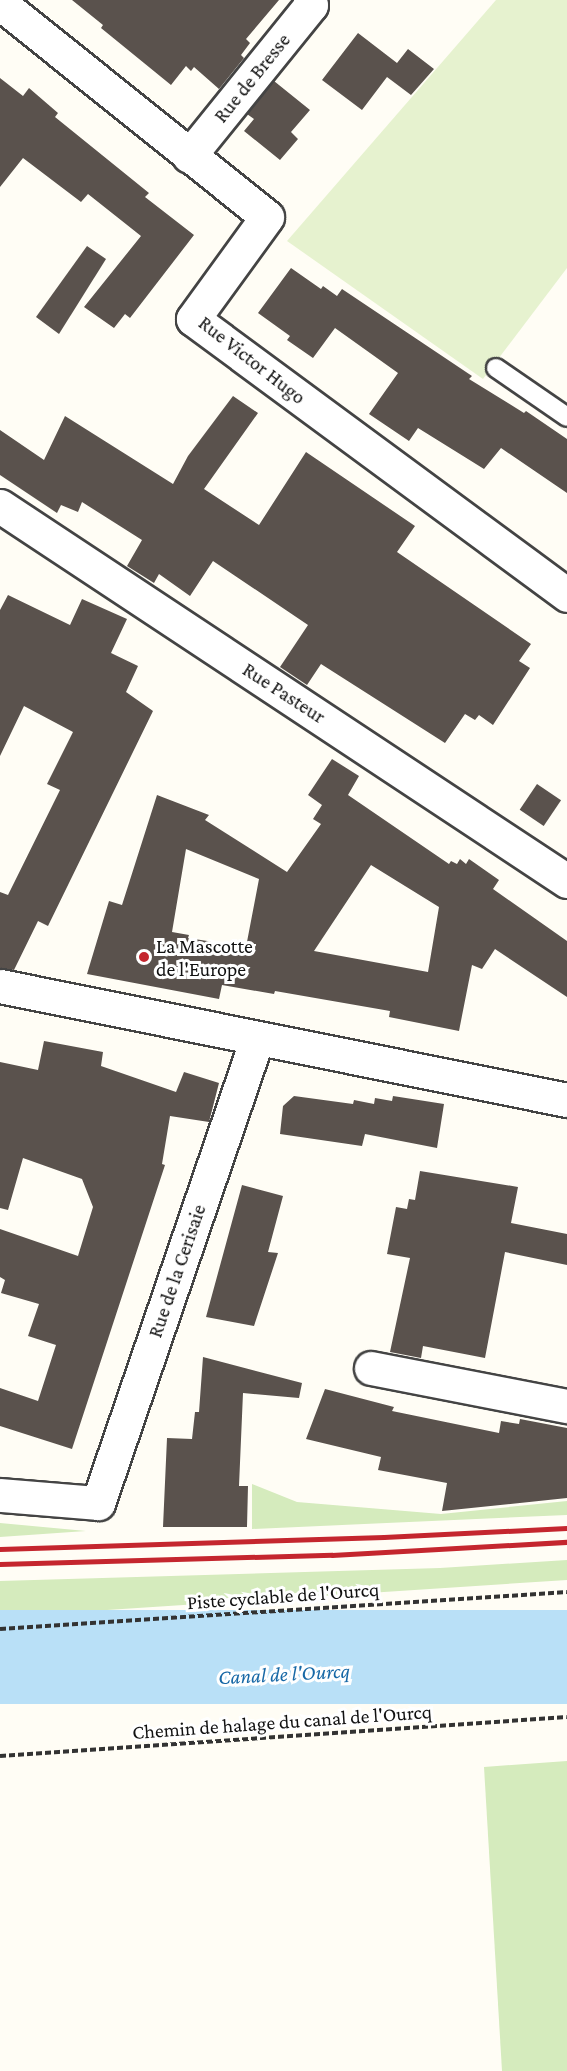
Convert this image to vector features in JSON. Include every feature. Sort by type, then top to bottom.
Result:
[{"type":"street","name":"Rue de Bresse","points":[[189,156],[311,5],[310,0]]},
{"type":"street","name":"Rue Victor Hugo","points":[[0,3],[267,217],[193,319],[567,595]]},
{"type":"street","name":"Rue Pasteur","points":[[0,506],[567,881]]},
{"type":"street","points":[[0,986],[567,1100]]},
{"type":"street","name":"Rue de la Cerisaie","points":[[0,1495],[98,1503],[257,1039]]},
{"type":"street","points":[[371,1368],[567,1406]]},
{"type":"lane","points":[[495,368],[567,417]]},
{"type":"path","name":"Piste cyclable de l'Ourcq","points":[[0,1629],[567,1592]]},
{"type":"path","name":"Chemin de halage du canal de l'Ourcq","points":[[0,1756],[567,1717]]},
{"type":"green space","points":[[496,0],[567,0],[567,268],[483,379],[287,241]]},
{"type":"green space","points":[[252,1484],[297,1502],[441,1514],[567,1501],[567,1515],[252,1529]]},
{"type":"green space","points":[[0,1523],[86,1531],[0,1537]]},
{"type":"green space","points":[[567,1560],[567,1580],[0,1617],[0,1581],[440,1568]]},
{"type":"green space","points":[[567,1761],[567,2071],[502,2071],[484,1767]]},
{"type":"water","name":"Canal de l'Ourcq","points":[[0,1610],[567,1610],[567,1704],[0,1704]]},
{"type":"building","points":[[72,0],[279,0],[246,39],[250,43],[241,55],[244,58],[219,89],[194,67],[191,71],[186,66],[171,85],[101,28],[103,25]]},
{"type":"building","points":[[358,33],[397,63],[408,49],[434,69],[411,95],[387,77],[362,110],[322,80]]},
{"type":"building","points":[[0,78],[23,96],[29,88],[58,113],[55,117],[149,193],[145,197],[194,235],[130,318],[125,314],[114,328],[84,307],[141,236],[88,194],[81,202],[23,158],[0,187]]},
{"type":"building","points":[[274,81],[310,110],[291,132],[298,139],[280,160],[244,131],[254,119],[247,114]]},
{"type":"building","points":[[87,246],[106,259],[59,334],[36,317]]},
{"type":"building","points":[[291,268],[321,289],[323,286],[337,296],[342,289],[472,376],[469,379],[524,413],[526,411],[567,439],[567,493],[501,448],[484,469],[418,428],[409,441],[369,414],[398,373],[335,328],[313,358],[287,340],[290,336],[258,313]]},
{"type":"building","points":[[233,396],[258,413],[204,489],[259,525],[306,452],[415,526],[397,552],[531,644],[519,661],[530,668],[493,725],[479,715],[475,720],[465,714],[445,743],[321,664],[307,685],[280,667],[308,625],[213,561],[190,596],[159,574],[154,583],[127,566],[142,540],[82,502],[78,512],[61,505],[57,513],[0,475],[0,430],[44,460],[65,416],[173,484],[188,456]]},
{"type":"building","points":[[8,595],[70,625],[82,599],[127,619],[111,653],[138,666],[126,692],[153,711],[48,926],[38,921],[14,970],[0,968],[0,892],[8,895],[60,790],[47,784],[73,732],[24,706],[0,756],[0,610]]},
{"type":"building","points":[[332,759],[359,776],[348,795],[449,864],[451,861],[457,864],[460,859],[466,864],[469,859],[499,880],[493,889],[567,941],[567,997],[495,949],[482,969],[472,965],[459,1031],[389,1017],[390,1011],[275,991],[274,994],[222,985],[219,999],[87,974],[109,901],[122,905],[157,795],[209,815],[205,820],[287,872],[321,824],[313,819],[322,805],[308,795]],"holes":[[[186,849],[259,879],[246,947],[188,938],[189,935],[172,932]],[[371,865],[439,907],[428,972],[314,951]]]},
{"type":"building","points":[[537,784],[561,800],[544,826],[520,810]]},
{"type":"building","points":[[44,1041],[103,1052],[101,1066],[176,1092],[184,1072],[219,1083],[209,1122],[170,1116],[162,1164],[165,1165],[72,1449],[0,1426],[0,1388],[38,1401],[56,1345],[28,1336],[39,1304],[1,1293],[5,1280],[0,1277],[0,1229],[78,1256],[93,1207],[82,1179],[23,1158],[8,1210],[0,1208],[0,1062],[38,1070]]},
{"type":"building","points":[[294,1096],[353,1104],[354,1100],[374,1104],[375,1098],[392,1101],[393,1096],[444,1104],[437,1148],[365,1134],[362,1146],[280,1134],[283,1106]]},
{"type":"building","points":[[420,1171],[518,1187],[511,1223],[567,1234],[567,1265],[505,1252],[485,1358],[423,1346],[421,1358],[390,1352],[410,1258],[387,1254],[396,1207],[407,1209],[409,1199],[415,1200]]},
{"type":"building","points":[[242,1185],[283,1196],[268,1252],[278,1253],[254,1326],[206,1317]]},
{"type":"building","points":[[203,1357],[302,1383],[299,1398],[243,1393],[239,1486],[248,1486],[247,1527],[163,1527],[167,1438],[192,1439],[195,1412],[199,1412]]},
{"type":"building","points":[[325,1389],[394,1407],[392,1411],[499,1433],[501,1421],[519,1424],[520,1419],[567,1428],[567,1498],[442,1511],[447,1483],[378,1470],[381,1457],[306,1439]]},
{"type":"railway","points":[[0,1549],[384,1537],[567,1528]]},
{"type":"railway","points":[[0,1564],[332,1555],[567,1542]]},
{"type":"place","name":"La Mascotte de l'Europe","points":[[144,957]]}]
